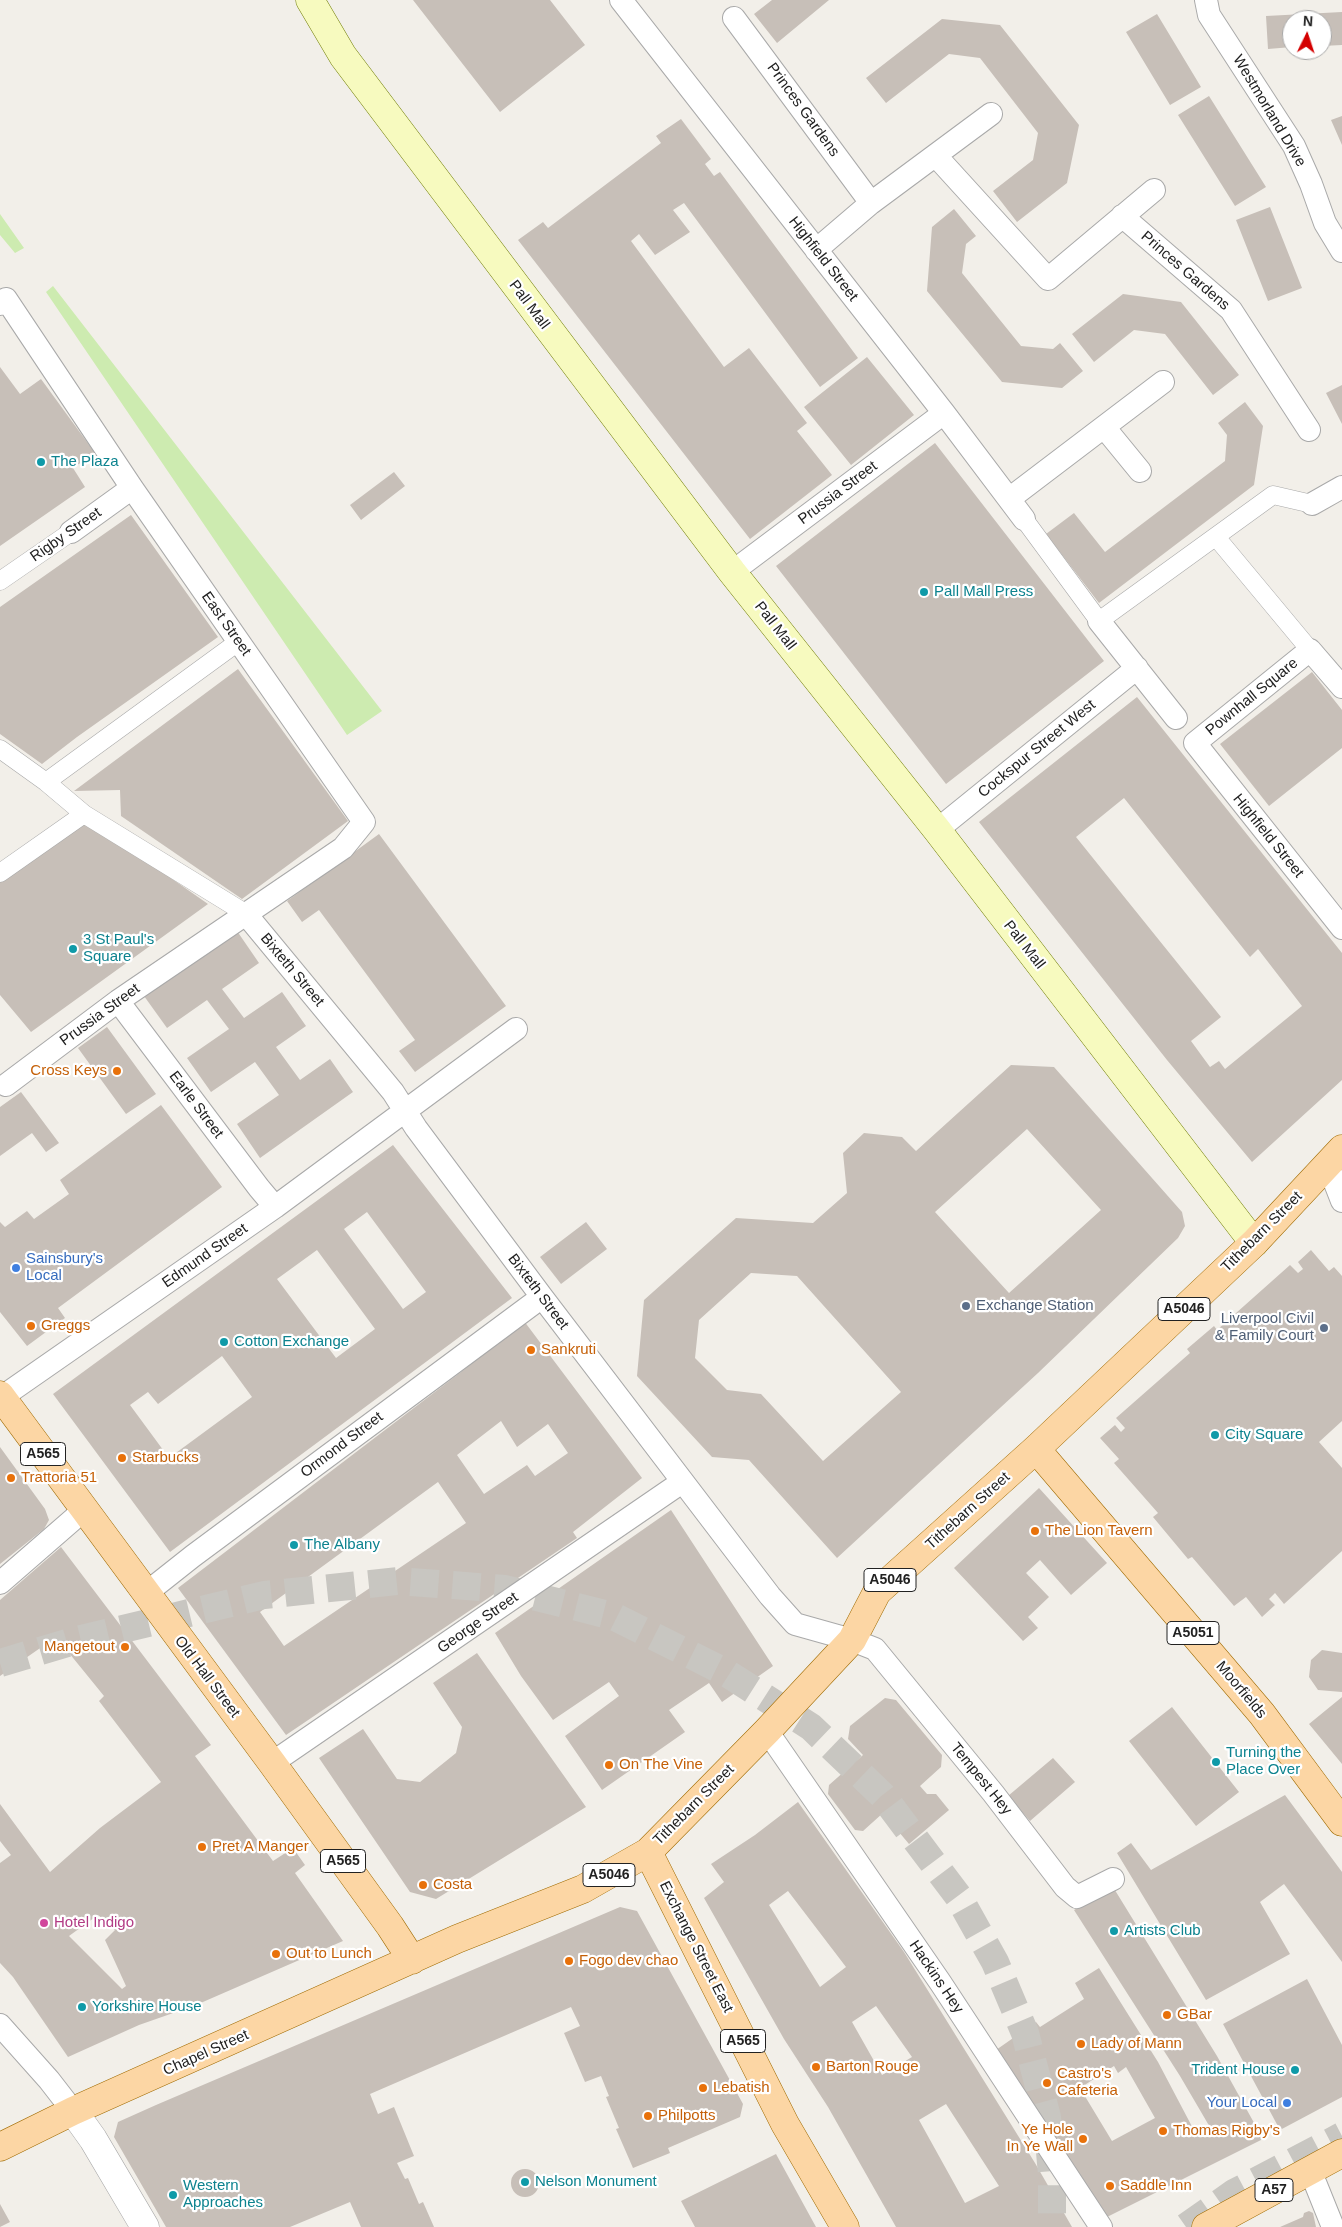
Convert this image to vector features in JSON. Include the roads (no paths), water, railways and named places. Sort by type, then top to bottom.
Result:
[{"type":"main road","name":"Pall Mall","points":[[310,0],[343,56],[732,572],[937,830],[1254,1243]]},
{"type":"main road","name":"Tithebarn Street","points":[[412,1960],[457,1939],[583,1889],[648,1852],[767,1731],[852,1640],[877,1592],[1036,1449],[1254,1243],[1335,1157]]},
{"type":"main road","name":"Old Hall Street","points":[[1,1396],[272,1764],[390,1926],[412,1960]]},
{"type":"main road","name":"Moorfields","points":[[1036,1449],[1262,1714],[1342,1822]]},
{"type":"main road","name":"Exchange Street East","points":[[648,1852],[785,2124],[845,2227]]},
{"type":"main road","name":"Chapel Street","points":[[0,2146],[73,2111],[412,1960]]},
{"type":"main road","name":"A57","points":[[1207,2227],[1342,2153]]},
{"type":"street","name":"Highfield Street","points":[[621,0],[944,413],[1024,519]]},
{"type":"street","name":"Westmorland Drive","points":[[1206,0],[1209,14],[1294,146],[1311,184],[1325,223],[1342,251]]},
{"type":"street","name":"Princes Gardens","points":[[734,18],[871,203]]},
{"type":"street","points":[[816,250],[871,203],[991,114]]},
{"type":"street","points":[[936,156],[1048,279],[1154,190]]},
{"type":"street","name":"Princes Gardens","points":[[1122,216],[1231,310],[1309,430]]},
{"type":"street","name":"East Street","points":[[3,302],[364,822],[343,848],[245,913]]},
{"type":"street","points":[[1009,499],[1163,382]]},
{"type":"street","name":"Prussia Street","points":[[732,572],[944,413]]},
{"type":"street","points":[[1104,427],[1140,471]]},
{"type":"street","points":[[1099,621],[1273,495],[1312,504],[1342,487]]},
{"type":"street","name":"Rigby Street","points":[[0,581],[132,488]]},
{"type":"street","points":[[1024,519],[1099,621],[1176,718]]},
{"type":"street","points":[[1216,537],[1342,687]]},
{"type":"street","points":[[46,782],[238,642]]},
{"type":"street","name":"Pownhall Square","points":[[1195,743],[1310,650]]},
{"type":"street","name":"Cockspur Street West","points":[[937,830],[1137,668]]},
{"type":"street","name":"Highfield Street","points":[[1195,743],[1342,928]]},
{"type":"street","points":[[0,749],[46,782],[84,814],[245,913]]},
{"type":"street","points":[[0,873],[84,814]]},
{"type":"street","name":"Prussia Street","points":[[6,1085],[118,1001],[245,913]]},
{"type":"street","name":"Bixteth Street","points":[[245,913],[394,1092],[405,1112],[542,1297],[770,1596],[795,1624],[852,1640]]},
{"type":"street","name":"Earle Street","points":[[118,1001],[275,1207]]},
{"type":"street","name":"Edmund Street","points":[[1,1396],[275,1207],[516,1029]]},
{"type":"street","points":[[1335,1157],[1342,1201]]},
{"type":"street","name":"Ormond Street","points":[[145,1594],[193,1556],[542,1297]]},
{"type":"street","name":"George Street","points":[[272,1764],[682,1482]]},
{"type":"street","points":[[0,1583],[84,1510]]},
{"type":"street","name":"Tempest Hey","points":[[852,1640],[875,1650],[1071,1892],[1077,1897],[1113,1879]]},
{"type":"street","name":"Hackins Hey","points":[[767,1731],[940,1982],[1100,2227]]},
{"type":"street","points":[[0,2025],[49,2080],[73,2111],[93,2139],[145,2227]]},
{"type":"street","points":[[1310,2170],[1333,2227]]},
{"type":"tunnel","points":[[0,1663],[77,1640],[264,1595],[398,1581],[505,1589],[613,1616],[725,1672],[811,1727],[882,1795],[958,1896],[995,1962],[1025,2033],[1047,2117],[1052,2175],[1052,2227]]},
{"type":"tunnel","points":[[1186,2227],[1234,2193],[1342,2136]]},
{"type":"place","name":"The Plaza","points":[[41,462]]},
{"type":"place","name":"Pall Mall Press","points":[[924,592]]},
{"type":"place","name":"3 St Paul's Square","points":[[73,949]]},
{"type":"place","name":"Cross Keys","points":[[117,1071]]},
{"type":"place","name":"Sainsbury's Local","points":[[16,1268]]},
{"type":"place","name":"Exchange Station","points":[[966,1306]]},
{"type":"place","name":"Greggs","points":[[31,1326]]},
{"type":"place","name":"Liverpool Civil & Family Court","points":[[1324,1328]]},
{"type":"place","name":"Cotton Exchange","points":[[224,1342]]},
{"type":"place","name":"Sankruti","points":[[531,1350]]},
{"type":"place","name":"City Square","points":[[1215,1435]]},
{"type":"place","name":"Starbucks","points":[[122,1458]]},
{"type":"place","name":"Trattoria 51","points":[[11,1478]]},
{"type":"place","name":"The Lion Tavern","points":[[1035,1531]]},
{"type":"place","name":"The Albany","points":[[294,1545]]},
{"type":"place","name":"Mangetout","points":[[125,1647]]},
{"type":"place","name":"Turning the Place Over","points":[[1216,1762]]},
{"type":"place","name":"On The Vine","points":[[609,1765]]},
{"type":"place","name":"Pret A Manger","points":[[202,1847]]},
{"type":"place","name":"Costa","points":[[423,1885]]},
{"type":"place","name":"Hotel Indigo","points":[[44,1923]]},
{"type":"place","name":"Artists Club","points":[[1114,1931]]},
{"type":"place","name":"Out to Lunch","points":[[276,1954]]},
{"type":"place","name":"Fogo dev chao","points":[[569,1961]]},
{"type":"place","name":"Yorkshire House","points":[[82,2007]]},
{"type":"place","name":"GBar","points":[[1167,2015]]},
{"type":"place","name":"Lady of Mann","points":[[1081,2044]]},
{"type":"place","name":"Barton Rouge","points":[[816,2067]]},
{"type":"place","name":"Trident House","points":[[1295,2070]]},
{"type":"place","name":"Castro's Cafeteria","points":[[1047,2083]]},
{"type":"place","name":"Lebatish","points":[[703,2088]]},
{"type":"place","name":"Your Local","points":[[1287,2103]]},
{"type":"place","name":"Philpotts","points":[[648,2116]]},
{"type":"place","name":"Thomas Rigby's","points":[[1163,2131]]},
{"type":"place","name":"Ye Hole In Ye Wall","points":[[1083,2139]]},
{"type":"place","name":"Nelson Monument","points":[[525,2182]]},
{"type":"place","name":"Saddle Inn","points":[[1110,2186]]},
{"type":"place","name":"Western Approaches","points":[[173,2195]]}]
